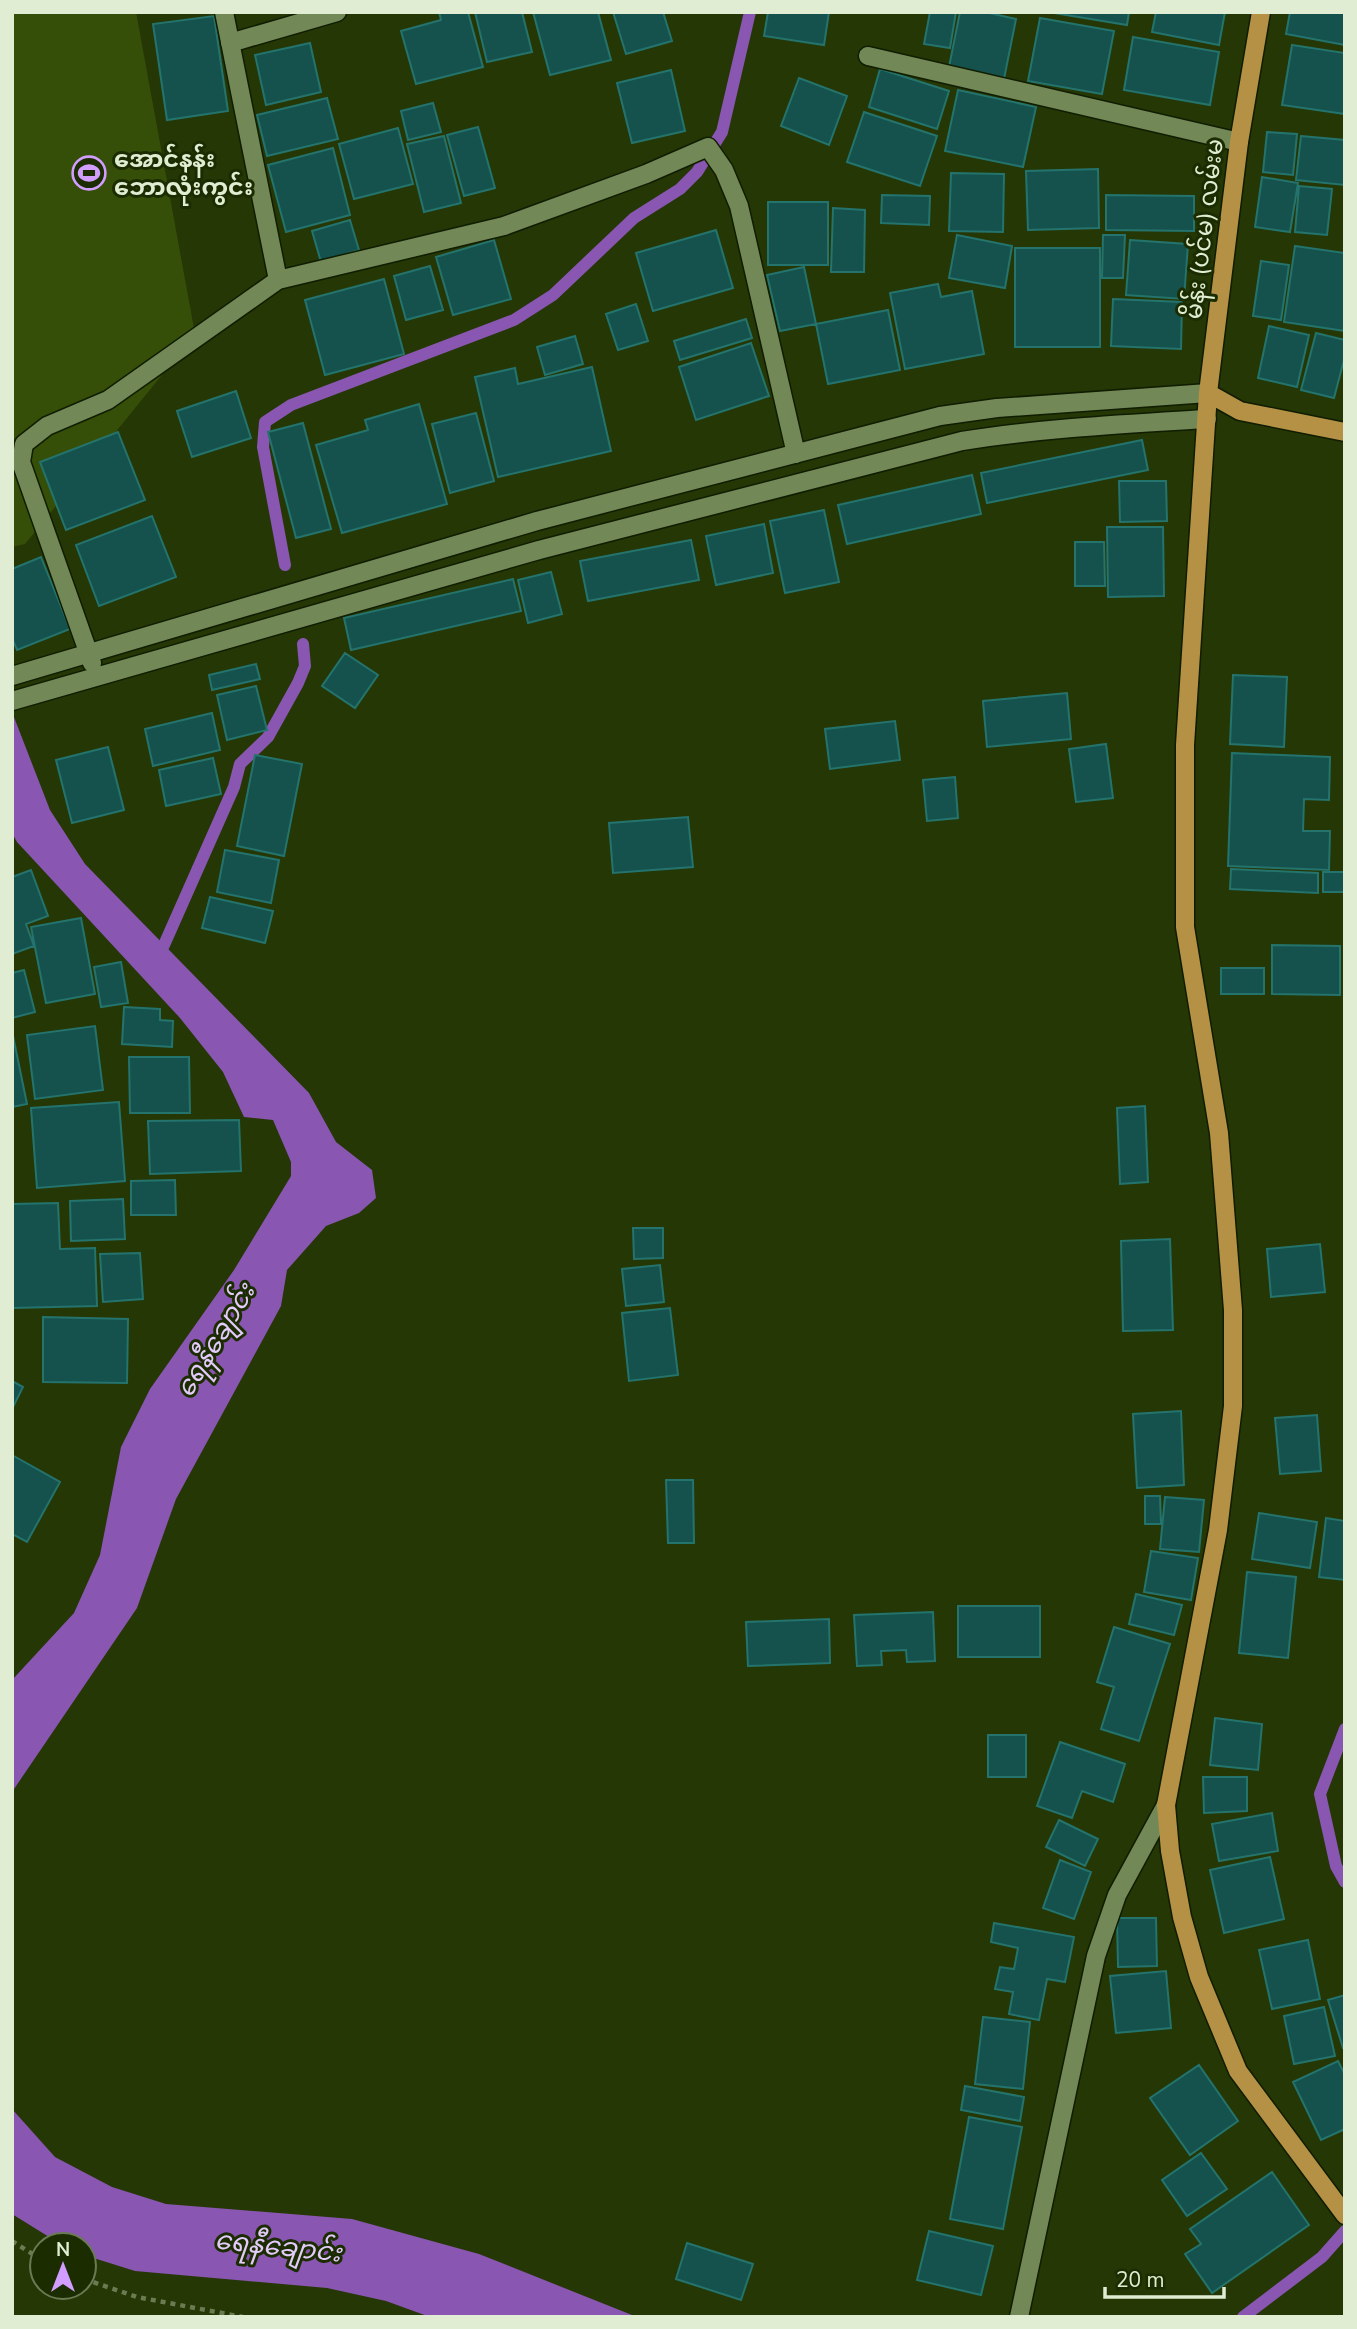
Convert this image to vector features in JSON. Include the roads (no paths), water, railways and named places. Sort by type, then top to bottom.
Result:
[{"type":"main road","name":"မိန်း (ပင်မ) လမ်းမ","points":[[1261,12],[1239,142],[1208,393],[1185,745],[1185,927],[1219,1133],[1233,1310],[1233,1406],[1218,1530],[1166,1805],[1170,1851],[1182,1917],[1199,1977],[1238,2071],[1345,2215]]},
{"type":"main road","points":[[1208,393],[1240,411],[1345,432]]},
{"type":"main road","points":[[1207,419],[1240,411]]},
{"type":"street","points":[[225,12],[278,280]]},
{"type":"street","points":[[230,43],[337,12]]},
{"type":"street","points":[[868,56],[1239,142]]},
{"type":"street","points":[[98,677],[21,462],[24,444],[47,426],[108,400],[278,280],[504,226],[646,174],[708,147],[723,170],[739,206],[796,454]]},
{"type":"street","points":[[17,675],[537,521],[940,416],[997,408],[1208,393]]},
{"type":"street","points":[[12,701],[539,550],[962,442],[1047,429],[1207,419]]},
{"type":"street","points":[[1019,2317],[1096,1956],[1117,1895],[1166,1805]]},
{"type":"water","name":"ရေနီချောင်း","points":[[12,712],[50,810],[85,864],[309,1093],[336,1142],[372,1170],[376,1198],[359,1213],[326,1226],[287,1270],[281,1306],[176,1499],[137,1608],[12,1792],[12,1680],[74,1613],[100,1555],[121,1447],[150,1389],[234,1270],[291,1176],[291,1162],[273,1120],[244,1117],[223,1072],[180,1018],[17,842],[12,833]]},
{"type":"water","name":"ရေနီချောင်း","points":[[12,2109],[55,2157],[112,2187],[166,2204],[352,2219],[479,2254],[637,2317],[430,2317],[386,2301],[327,2288],[135,2271],[98,2259],[98,2231],[39,2231],[12,2214]]},
{"type":"waterway","points":[[285,565],[263,447],[265,422],[291,405],[514,320],[553,295],[634,218],[680,189],[697,172],[722,132],[750,12]]},
{"type":"waterway","points":[[156,958],[234,787],[240,764],[268,737],[298,683],[305,666],[303,644]]},
{"type":"waterway","points":[[1345,1729],[1320,1794],[1336,1866],[1345,1882]]},
{"type":"waterway","points":[[1243,2317],[1322,2257],[1345,2231]]},
{"type":"place","name":"အောင်နန်း ဘောလုံးကွင်း","points":[[89,173]]}]
